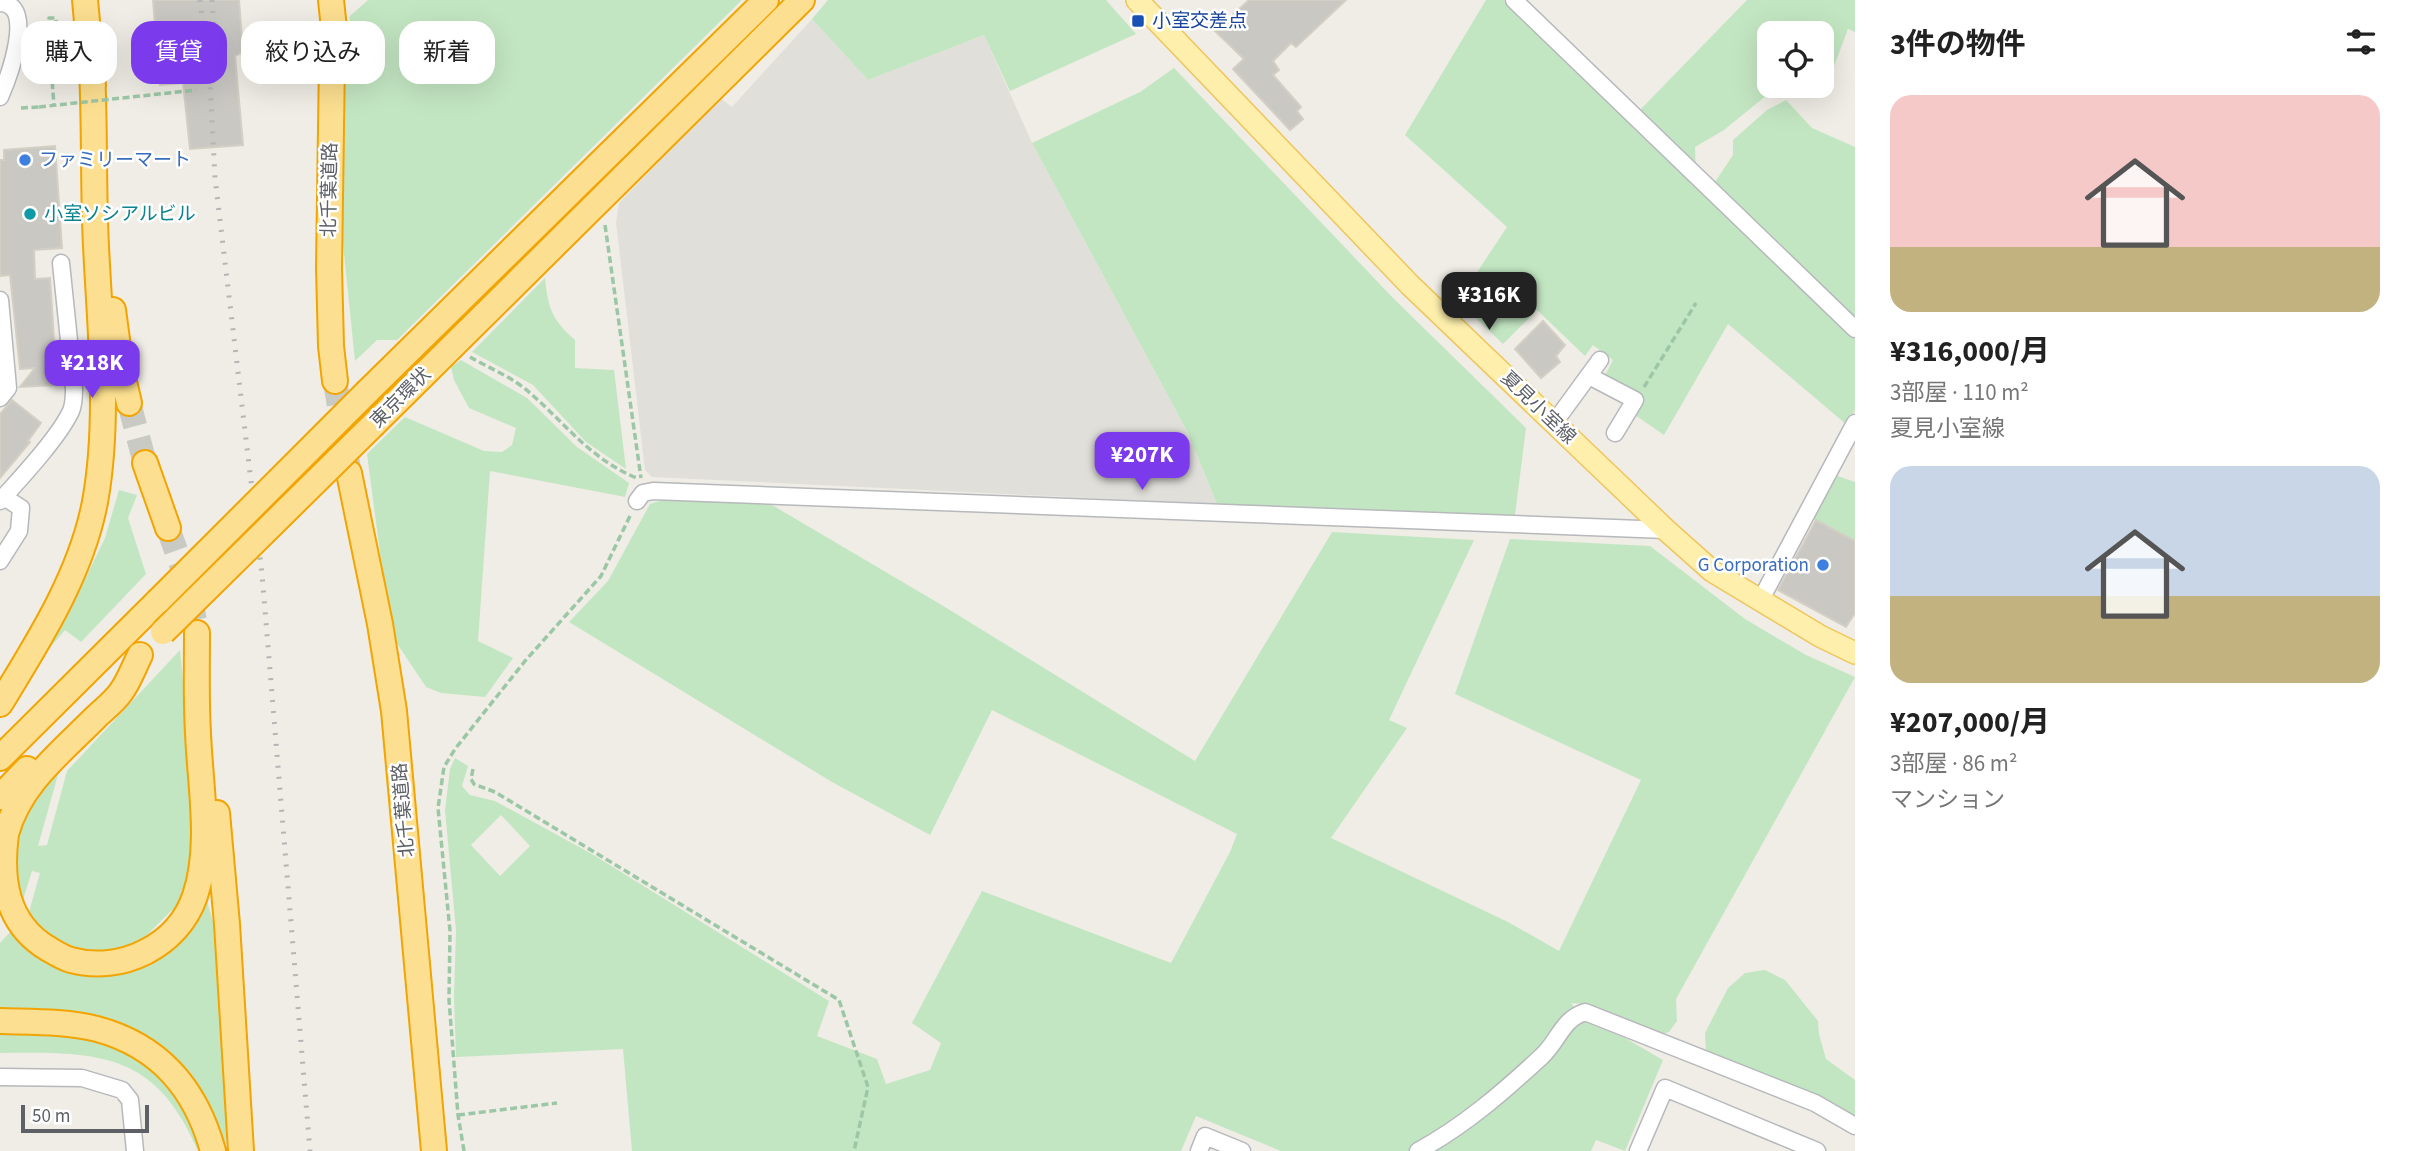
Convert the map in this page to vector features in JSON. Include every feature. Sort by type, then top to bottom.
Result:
[{"type":"highway","points":[[85,0],[87,21]]},
{"type":"highway","name":"北千葉道路","points":[[331,0],[335,38],[332,59],[329,268],[331,346],[335,381]]},
{"type":"highway","name":"東京環状","points":[[0,758],[156,592],[368,386],[436,326],[766,0]]},
{"type":"highway","name":"東京環状","points":[[0,797],[140,654],[802,0]]},
{"type":"highway","points":[[93,84],[113,306],[121,369],[129,403]]},
{"type":"highway","points":[[0,704],[57,606],[72,572],[94,504],[100,463],[102,373],[94,210],[93,84]]},
{"type":"highway","points":[[145,463],[168,527]]},
{"type":"highway","name":"北千葉道路","points":[[349,472],[380,624],[394,711],[434,1151]]},
{"type":"highway","points":[[0,738],[156,592]]},
{"type":"highway","points":[[140,654],[121,693],[28,785],[13,812],[4,844],[0,873],[7,903],[27,933],[70,960],[108,962],[128,959],[149,952],[177,926],[195,897],[204,838],[198,731],[197,633],[213,736],[240,1151]]},
{"type":"highway","points":[[0,1021],[96,1029],[135,1043],[169,1069],[183,1086],[198,1110],[213,1151]]},
{"type":"main road","name":"夏見小室線","points":[[1137,0],[1410,285],[1666,530],[1712,570],[1820,636],[1855,653]]},
{"type":"street","points":[[1514,0],[1855,330]]},
{"type":"street","points":[[0,3],[11,5],[19,21],[14,58],[1,94]]},
{"type":"street","points":[[0,561],[19,531],[21,508],[2,499],[57,432],[74,403],[61,263]]},
{"type":"street","points":[[0,300],[8,388],[0,398]]},
{"type":"street","points":[[1554,423],[1600,360]]},
{"type":"street","points":[[1589,376],[1635,400],[1615,433]]},
{"type":"street","points":[[1760,601],[1855,423]]},
{"type":"street","points":[[637,501],[643,494],[653,491],[1666,530]]},
{"type":"street","points":[[1418,1151],[1450,1134],[1509,1086],[1547,1051],[1570,1018],[1585,1012],[1815,1103],[1855,1126]]},
{"type":"street","points":[[0,1077],[82,1078],[122,1090],[131,1100],[135,1151]]},
{"type":"street","points":[[1638,1151],[1665,1088],[1817,1151]]},
{"type":"street","points":[[1199,1151],[1205,1136],[1242,1151]]},
{"type":"path","points":[[52,84],[54,105]]},
{"type":"path","points":[[21,108],[196,90]]},
{"type":"path","points":[[470,357],[528,391],[581,444],[625,473],[641,480],[602,198]]},
{"type":"path","points":[[1635,400],[1696,303]]},
{"type":"path","points":[[464,1151],[458,1115],[449,1000],[450,931],[438,808],[444,767],[455,749],[525,661],[601,576],[637,501]]},
{"type":"path","points":[[473,769],[471,779],[474,784],[495,792],[839,1000],[868,1087],[853,1151]]},
{"type":"path","points":[[458,1115],[557,1103]]},
{"type":"shaded area","points":[[812,19],[868,80],[984,35],[1032,143],[1188,433],[1217,504],[652,477],[645,470],[616,222],[619,203],[720,98],[732,107]]},
{"type":"green space","points":[[368,0],[742,0],[397,340],[377,340],[355,361],[337,185],[338,131],[343,84],[385,84],[385,21],[349,21],[350,16]]},
{"type":"green space","points":[[828,0],[1106,0],[1136,34],[1010,91],[984,35],[868,80],[812,19]]},
{"type":"green space","points":[[1486,0],[1503,0],[1705,197],[1733,155],[1733,140],[1767,110],[1786,100],[1812,128],[1855,147],[1855,410],[1847,425],[1728,324],[1664,435],[1622,406],[1631,392],[1604,377],[1613,360],[1593,345],[1585,356],[1537,310],[1503,344],[1458,301],[1507,227],[1405,135]]},
{"type":"green space","points":[[1747,0],[1855,0],[1855,32],[1848,29],[1834,66],[1834,21],[1757,21],[1757,98],[1763,98],[1724,130],[1695,147],[1696,175],[1637,113]]},
{"type":"green space","points":[[1174,68],[1394,299],[1526,428],[1515,515],[1217,504],[1188,433],[1032,143],[1140,92]]},
{"type":"green space","points":[[545,278],[552,313],[575,340],[575,368],[614,370],[626,469],[586,442],[533,385],[472,352]]},
{"type":"green space","points":[[461,360],[527,398],[577,447],[629,483],[625,497],[490,471],[478,641],[513,658],[485,697],[441,693],[426,687],[394,639],[367,454],[405,417],[484,451],[502,452],[512,445],[516,428],[469,408],[454,380],[451,367]]},
{"type":"green space","points":[[1835,475],[1855,482],[1855,541],[1811,518]]},
{"type":"green space","points":[[119,490],[137,495],[128,518],[146,574],[81,642],[65,630],[49,649],[45,646],[87,575],[105,538]]},
{"type":"green space","points":[[669,498],[772,505],[940,604],[1195,761],[1332,532],[1474,540],[1389,720],[1407,728],[1331,838],[1508,922],[1559,951],[1641,780],[1455,694],[1510,539],[1650,546],[1745,619],[1806,655],[1855,677],[1676,999],[1677,1021],[1669,1032],[1662,1034],[1585,1004],[1571,1003],[1585,1022],[1625,1038],[1663,1060],[1625,1151],[1596,1140],[1591,1151],[1281,1151],[1196,1116],[1181,1151],[632,1151],[623,1049],[456,1057],[456,931],[445,810],[450,769],[455,758],[468,766],[462,786],[470,795],[495,801],[592,854],[829,1001],[817,1036],[877,1059],[886,1084],[930,1070],[941,1043],[912,1023],[982,891],[1171,963],[1237,834],[992,710],[930,835],[832,782],[569,622],[608,581],[650,504]],"holes":[[[501,815],[530,846],[500,876],[471,845]]]},
{"type":"green space","points":[[180,650],[198,837],[189,886],[178,904],[145,937],[130,946],[112,951],[73,950],[58,944],[25,915],[29,912],[40,873],[32,871],[21,906],[15,898],[15,836],[23,815],[59,771],[38,846],[47,845],[67,771]]},
{"type":"green space","points":[[205,895],[216,931],[227,1117],[226,1151],[221,1151],[172,1063],[0,1014],[0,943],[12,930],[36,956],[59,969],[100,976],[133,971],[164,957],[177,947],[190,931]]},
{"type":"green space","points":[[1765,970],[1785,980],[1818,1021],[1826,1059],[1855,1080],[1855,1117],[1706,1053],[1705,1033],[1728,988],[1745,973]]},
{"type":"green space","points":[[0,1033],[85,1040],[124,1052],[160,1078],[178,1098],[185,1107],[203,1151],[198,1151],[181,1118],[163,1093],[142,1076],[120,1064],[94,1057],[0,1053]]},
{"type":"building","points":[[153,0],[239,0],[241,53],[235,56],[243,145],[190,149],[183,84],[227,84],[227,21],[155,21]]},
{"type":"building","points":[[1249,0],[1346,0],[1296,47],[1291,43],[1273,61],[1279,70],[1273,75],[1301,107],[1297,111],[1303,119],[1290,130],[1233,69],[1244,59],[1215,31]]},
{"type":"building","points":[[55,146],[62,248],[34,250],[35,279],[50,278],[57,385],[20,387],[35,368],[20,369],[10,275],[0,276],[0,160],[4,160],[4,150]]},
{"type":"building","points":[[1543,321],[1565,345],[1556,356],[1560,362],[1541,378],[1515,349]]},
{"type":"building","points":[[12,400],[41,423],[28,441],[30,442],[0,478],[0,414]]},
{"type":"building","name":"G Corporation","points":[[1816,520],[1855,541],[1855,613],[1846,627],[1778,590]]},
{"type":"tunnel","points":[[335,381],[349,470]]},
{"type":"tunnel","points":[[129,403],[145,463]]},
{"type":"tunnel","points":[[168,528],[189,587],[197,633]]},
{"type":"railway","points":[[200,0],[210,83],[215,178],[262,574],[310,1151]]},
{"type":"railway","points":[[212,0],[214,21]]},
{"type":"place","name":"小室交差点","points":[[1138,21]]},
{"type":"place","name":"ファミリーマート","points":[[25,160]]},
{"type":"place","name":"小室ソシアルビル","points":[[30,214]]},
{"type":"place","name":"G Corporation","points":[[1823,565]]}]
